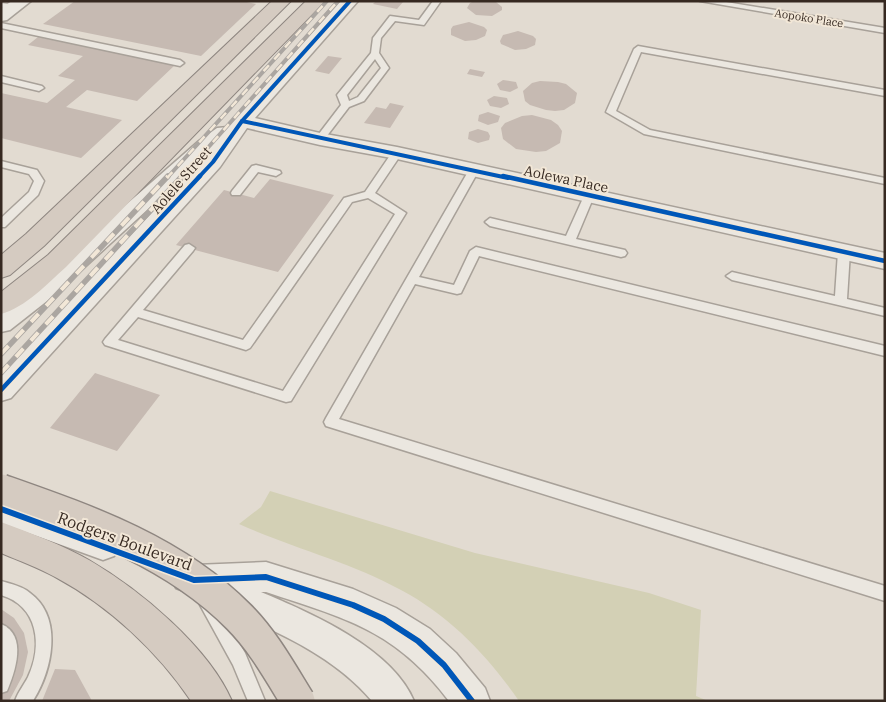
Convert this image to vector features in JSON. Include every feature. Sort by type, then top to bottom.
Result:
[{"type":"highway","points":[[1,269],[35,240],[282,1]]},
{"type":"highway","points":[[1,305],[34,282],[57,261],[316,1]]},
{"type":"highway","points":[[1,491],[109,530],[179,568],[210,590],[236,615],[265,648],[298,701]]},
{"type":"highway","points":[[1,537],[77,572],[119,600],[166,641],[214,701]]},
{"type":"street","name":"Aolele Street","points":[[5,390],[213,162],[242,121],[350,1]]},
{"type":"street","name":"Aolele Street","points":[[1,323],[43,291],[206,144],[242,121]]},
{"type":"street","name":"Aolewa Place","points":[[242,121],[320,139],[397,153],[885,261]]},
{"type":"street","points":[[1,483],[31,520]]},
{"type":"street","name":"Rodgers Boulevard","points":[[1,509],[194,580],[266,577],[354,605],[384,620],[418,641],[444,665],[472,701]]},
{"type":"street","points":[[194,580],[310,631],[355,658],[396,701]]},
{"type":"lane","points":[[346,106],[342,95],[375,53],[378,38],[393,18],[421,23],[437,1]]},
{"type":"lane","name":"Aopoko Place","points":[[704,1],[885,31]]},
{"type":"lane","points":[[1,25],[180,63]]},
{"type":"lane","points":[[885,93],[638,49],[611,112],[647,132],[885,181]]},
{"type":"lane","points":[[320,139],[346,106],[361,99],[385,68],[375,53]]},
{"type":"lane","points":[[1,79],[39,88]]},
{"type":"lane","points":[[135,312],[246,345],[348,200],[369,194],[397,153]]},
{"type":"lane","points":[[1,164],[33,172],[39,181],[34,193],[1,224]]},
{"type":"lane","points":[[236,193],[256,168],[276,173]]},
{"type":"lane","points":[[474,170],[331,422],[885,594]]},
{"type":"lane","points":[[189,248],[109,342],[286,397],[401,213],[369,194]]},
{"type":"lane","points":[[570,241],[589,196]]},
{"type":"lane","points":[[490,222],[621,253]]},
{"type":"lane","points":[[412,279],[456,290],[476,251],[885,351]]},
{"type":"lane","points":[[841,302],[844,252]]},
{"type":"lane","points":[[732,276],[885,312]]},
{"type":"lane","points":[[194,580],[239,660],[257,701]]},
{"type":"lane","points":[[1,588],[15,591],[35,607],[44,627],[43,651],[36,680],[23,701]]},
{"type":"lane","points":[[1,632],[5,636],[10,653],[7,673],[1,685]]},
{"type":"shaded area","points":[[270,491],[475,553],[649,593],[701,610],[696,696],[708,701],[519,701],[494,668],[467,638],[419,600],[362,571],[239,524],[261,507]]},
{"type":"building","points":[[75,1],[242,1],[256,4],[201,56],[43,24]]},
{"type":"building","points":[[376,1],[403,2],[397,9],[373,4]]},
{"type":"building","points":[[474,1],[496,2],[502,7],[502,10],[492,16],[476,15],[467,8]]},
{"type":"building","points":[[469,22],[484,27],[487,30],[485,36],[476,40],[465,41],[451,35],[453,26]]},
{"type":"building","points":[[518,31],[533,36],[536,39],[535,45],[526,49],[515,50],[501,44],[500,41],[503,35]]},
{"type":"building","points":[[38,37],[175,65],[137,101],[87,90],[66,107],[122,120],[81,158],[1,138],[1,93],[47,103],[75,80],[58,76],[83,56],[28,45]]},
{"type":"building","points":[[328,56],[342,58],[329,74],[315,71]]},
{"type":"building","points":[[470,69],[485,72],[482,77],[467,74]]},
{"type":"building","points":[[503,80],[516,82],[518,88],[510,92],[500,90],[497,84]]},
{"type":"building","points":[[540,81],[566,84],[577,93],[575,103],[564,110],[555,111],[530,105],[525,101],[523,91],[532,83]]},
{"type":"building","points":[[494,96],[507,98],[509,104],[501,108],[490,106],[487,100]]},
{"type":"building","points":[[390,103],[404,106],[390,128],[364,123],[376,107],[386,109]]},
{"type":"building","points":[[488,112],[500,116],[498,122],[488,125],[478,121],[479,115]]},
{"type":"building","points":[[532,115],[551,120],[558,125],[562,131],[560,143],[546,151],[536,152],[516,149],[503,139],[501,128],[505,123],[522,116]]},
{"type":"building","points":[[478,129],[488,132],[489,140],[478,143],[468,139],[469,132]]},
{"type":"building","points":[[270,179],[334,195],[278,272],[176,245],[224,190],[254,198]]},
{"type":"building","points":[[95,373],[160,395],[117,451],[50,428]]},
{"type":"building","points":[[1,609],[14,618],[24,633],[28,652],[23,675],[9,701],[1,701]]},
{"type":"building","points":[[55,669],[75,670],[92,701],[42,701]]},
{"type":"railway","points":[[167,178],[327,1]]},
{"type":"railway","points":[[181,178],[338,1]]},
{"type":"railway","points":[[1,354],[168,176]]},
{"type":"railway","points":[[1,373],[182,176]]},
{"type":"cycle path","points":[[1,390],[213,162],[242,121],[350,1]]},
{"type":"cycle path","points":[[242,121],[320,139],[397,153],[885,261]]},
{"type":"cycle path","points":[[1,509],[194,580],[266,577],[353,605],[384,619],[418,641],[444,665],[472,701]]}]
